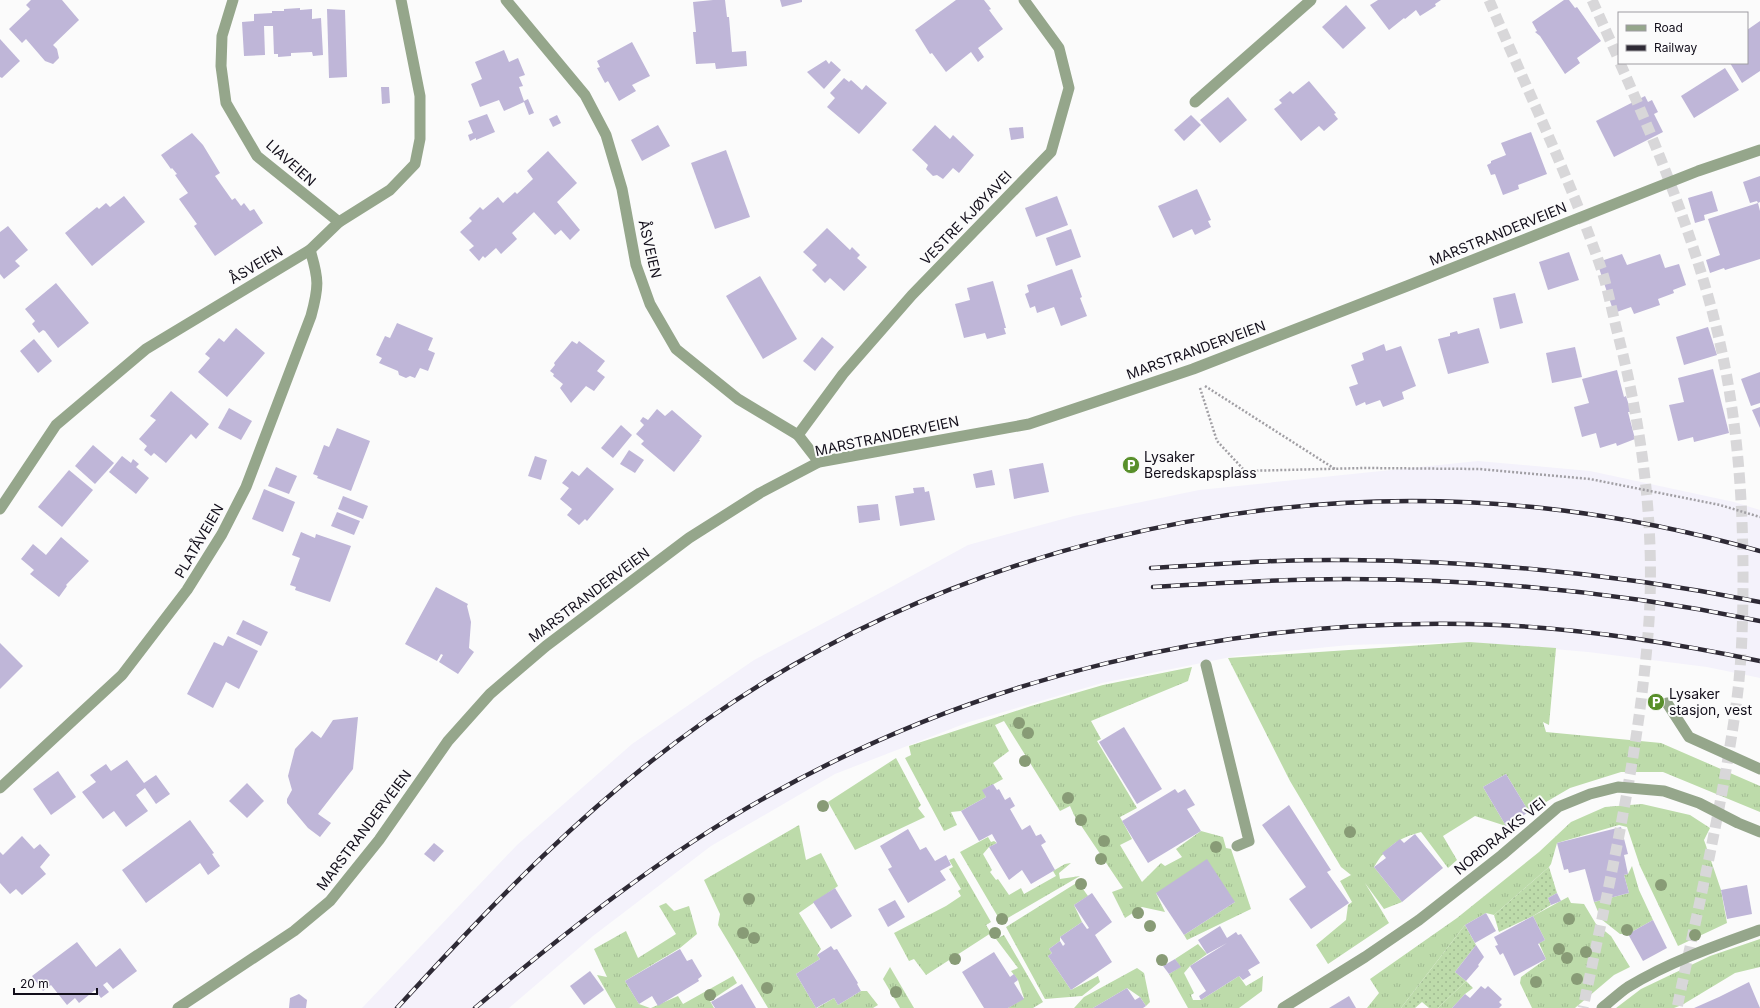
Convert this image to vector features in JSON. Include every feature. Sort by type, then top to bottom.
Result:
[{"type":"street","name":"LIAVEIEN","points":[[233,0],[222,36],[221,66],[226,103],[257,156],[339,222]]},
{"type":"street","name":"ÅSVEIEN","points":[[0,509],[56,425],[146,349],[310,250],[339,222],[390,190],[414,164],[420,139],[420,96],[401,0]]},
{"type":"street","name":"ÅSVEIEN","points":[[506,0],[585,95],[606,135],[622,189],[636,265],[650,304],[676,349],[738,399],[798,435],[819,462]]},
{"type":"street","name":"VESTRE KJØYAVEI","points":[[798,435],[843,374],[912,295],[1051,152],[1069,88],[1059,48],[1024,0]]},
{"type":"street","points":[[1195,102],[1311,0]]},
{"type":"street","name":"MARSTRANDERVEIEN","points":[[178,1008],[294,930],[330,901],[379,840],[448,741],[490,694],[546,646],[689,538],[760,493],[819,462],[1029,424],[1194,368],[1698,171],[1760,150]]},
{"type":"street","name":"PLATÅVEIEN","points":[[0,788],[122,675],[187,590],[222,534],[246,487],[311,316],[318,292],[316,270],[310,250]]},
{"type":"street","points":[[1206,665],[1249,841],[1237,846]]},
{"type":"street","points":[[1667,703],[1690,737],[1760,768]]},
{"type":"street","name":"NORDRAAKS VEI","points":[[1283,1008],[1365,957],[1419,920],[1502,855],[1558,807],[1590,794],[1618,787],[1664,791],[1699,803],[1738,823],[1760,832]]},
{"type":"street","points":[[1602,1008],[1627,988],[1658,970],[1706,949],[1760,930]]},
{"type":"path","points":[[1194,368],[1216,441],[1245,471],[1336,469],[1479,470],[1590,479],[1720,505],[1760,517]]},
{"type":"path","points":[[1198,382],[1336,469]]},
{"type":"shaded area","points":[[1478,461],[1590,471],[1734,502],[1760,510],[1760,678],[1707,667],[1588,652],[1469,642],[1349,645],[1236,656],[1102,683],[969,722],[835,774],[711,846],[593,936],[509,1008],[362,1008],[517,845],[632,744],[754,660],[968,545],[1074,516],[1199,490]]},
{"type":"green space","points":[[1469,642],[1556,648],[1549,725],[1543,722],[1546,732],[1661,743],[1760,786],[1760,812],[1663,772],[1621,772],[1570,788],[1529,812],[1506,774],[1483,787],[1506,826],[1475,816],[1443,836],[1457,860],[1448,868],[1421,832],[1399,840],[1393,844],[1383,854],[1374,867],[1402,902],[1384,909],[1365,883],[1389,923],[1328,964],[1316,945],[1346,920],[1348,905],[1352,902],[1340,881],[1351,875],[1341,867],[1290,781],[1228,658]]},
{"type":"green space","points":[[1192,667],[1188,681],[1091,721],[1101,739],[1097,741],[1137,808],[1120,817],[1132,839],[1120,845],[1142,882],[1161,863],[1165,866],[1182,857],[1176,849],[1201,831],[1223,837],[1226,848],[1231,849],[1251,909],[1187,940],[1184,935],[1235,902],[1156,893],[1165,912],[1142,907],[1125,918],[1112,892],[1123,888],[1074,815],[1070,806],[1060,811],[1004,721],[995,725],[1009,751],[993,763],[1003,779],[983,790],[986,797],[961,811],[951,812],[957,825],[944,831],[905,758],[911,755],[909,746],[1031,706],[1103,685]]},
{"type":"green space","points":[[896,758],[921,805],[918,808],[925,817],[855,850],[828,802]]},
{"type":"green space","points":[[1642,804],[1690,815],[1710,828],[1704,840],[1721,890],[1727,923],[1678,946],[1640,866],[1627,827],[1619,825],[1557,843],[1549,867],[1494,915],[1486,913],[1465,925],[1401,1008],[1367,1008],[1379,993],[1370,979],[1457,918],[1539,852],[1571,822],[1605,807]]},
{"type":"green space","points":[[799,825],[806,860],[821,853],[838,886],[799,913],[821,949],[817,955],[820,959],[796,974],[816,1008],[768,1008],[718,925],[720,914],[704,880]]},
{"type":"green space","points":[[988,837],[991,842],[994,841],[997,843],[989,847],[983,854],[992,870],[990,872],[996,880],[998,879],[1009,895],[1021,888],[1024,894],[1056,876],[1053,871],[1065,864],[1071,863],[1059,873],[1060,879],[1080,876],[1001,922],[960,852]]},
{"type":"green space","points":[[954,858],[991,922],[986,925],[991,933],[926,975],[914,959],[909,961],[894,933],[946,906],[961,896],[958,891],[961,889],[949,869],[953,867],[949,860]]},
{"type":"green space","points":[[1632,866],[1639,890],[1653,920],[1628,934],[1620,934],[1601,919],[1594,902],[1629,893],[1624,875],[1628,874]]},
{"type":"green space","points":[[1549,867],[1557,893],[1548,898],[1551,905],[1533,916],[1499,932],[1494,915]]},
{"type":"green space","points":[[1078,882],[1088,896],[1074,905],[1082,922],[1060,937],[1060,941],[1049,949],[1052,953],[1048,956],[1071,990],[1098,976],[1100,982],[1082,996],[1045,999],[1006,927]]},
{"type":"green space","points":[[1568,897],[1571,903],[1584,904],[1596,924],[1611,936],[1630,967],[1614,975],[1575,1008],[1532,1008],[1520,983],[1521,977],[1546,959],[1539,943],[1545,940],[1533,916]]},
{"type":"green space","points":[[666,903],[674,911],[689,906],[697,934],[680,948],[625,981],[639,1004],[650,1008],[616,1008],[597,975],[607,977],[594,949],[626,931],[638,958],[676,934],[659,906]]},
{"type":"green space","points":[[1465,925],[1476,945],[1455,972],[1466,981],[1438,1008],[1429,1008],[1422,1002],[1415,1008],[1401,1008]]},
{"type":"green space","points":[[1004,935],[1043,1002],[1033,1008],[1008,1008],[1024,998],[1018,980],[1011,971],[1018,968],[996,939]]},
{"type":"green space","points":[[1760,939],[1760,967],[1735,973],[1682,1005],[1674,1008],[1616,1008],[1641,989],[1710,956]]},
{"type":"green space","points":[[1198,944],[1207,954],[1190,966],[1184,973],[1194,993],[1191,995],[1193,1000],[1201,1000],[1239,976],[1246,986],[1263,976],[1262,991],[1239,1008],[1188,1008],[1169,974],[1180,967],[1175,959]]},
{"type":"green space","points":[[890,967],[914,1008],[900,1008],[883,979]]},
{"type":"green space","points":[[1137,968],[1144,973],[1150,1002],[1146,1006],[1140,997],[1127,988],[1093,1008],[1074,1008],[1084,997]]},
{"type":"green space","points":[[733,976],[737,983],[710,1001],[714,1008],[651,1008],[678,996],[683,1004]]},
{"type":"green space","points":[[1466,981],[1473,988],[1452,1008],[1438,1008]]},
{"type":"green space","points":[[861,991],[867,991],[878,1005],[873,1008],[817,1008],[834,998],[838,1005]]},
{"type":"building","points":[[31,0],[62,0],[79,20],[53,45],[57,49],[59,58],[53,64],[45,61],[26,39],[22,43],[9,29],[30,9],[26,5]]},
{"type":"building","points":[[725,0],[727,17],[729,17],[732,52],[746,51],[747,66],[716,69],[715,63],[696,64],[693,32],[696,32],[693,2]]},
{"type":"building","points":[[780,0],[802,0],[802,2],[782,7]]},
{"type":"building","points":[[956,0],[984,0],[991,9],[989,10],[1003,29],[978,48],[984,57],[978,62],[971,52],[946,72],[932,53],[930,54],[915,30]]},
{"type":"building","points":[[1378,0],[1441,0],[1435,4],[1436,6],[1420,16],[1416,10],[1389,30],[1370,5]]},
{"type":"building","points":[[1564,0],[1569,0],[1575,8],[1577,7],[1601,41],[1577,58],[1580,63],[1565,74],[1540,36],[1535,32],[1537,31],[1532,22]]},
{"type":"building","points":[[1346,5],[1366,28],[1343,49],[1322,27]]},
{"type":"building","points":[[300,8],[300,10],[312,9],[312,19],[321,18],[323,55],[313,56],[312,52],[291,53],[291,56],[278,57],[278,54],[274,54],[273,26],[264,26],[265,55],[244,56],[242,22],[254,21],[254,14],[272,13],[272,11],[284,11],[284,9]]},
{"type":"building","points":[[327,9],[345,10],[347,77],[329,78]]},
{"type":"building","points":[[1760,21],[1760,71],[1742,83],[1731,64],[1748,64],[1748,29]]},
{"type":"building","points":[[0,39],[20,61],[2,78],[0,77]]},
{"type":"building","points":[[632,42],[650,76],[632,85],[636,91],[619,101],[608,81],[605,83],[597,68],[600,67],[597,61]]},
{"type":"building","points":[[504,50],[509,62],[518,58],[525,75],[519,77],[523,86],[519,87],[524,101],[528,99],[534,113],[529,115],[524,102],[504,111],[499,100],[480,107],[471,84],[482,79],[475,62]]},
{"type":"building","points":[[826,60],[829,64],[831,61],[841,70],[824,89],[807,72]]},
{"type":"building","points":[[1725,68],[1739,90],[1694,118],[1681,96]]},
{"type":"building","points":[[844,78],[849,82],[851,80],[862,90],[866,85],[887,103],[859,134],[827,107],[835,98],[830,93]]},
{"type":"building","points":[[1309,81],[1336,113],[1334,114],[1338,119],[1324,131],[1319,126],[1301,141],[1274,109],[1282,103],[1279,100],[1290,91],[1293,94]]},
{"type":"building","points":[[381,87],[389,87],[390,103],[382,104]]},
{"type":"building","points":[[1645,96],[1648,102],[1652,100],[1658,112],[1654,114],[1663,132],[1614,157],[1596,121]]},
{"type":"building","points":[[1228,97],[1247,120],[1220,143],[1200,120]]},
{"type":"building","points":[[487,114],[495,132],[470,141],[468,135],[473,133],[468,121]]},
{"type":"building","points":[[557,115],[561,123],[553,127],[549,119]]},
{"type":"building","points":[[1191,115],[1201,125],[1184,141],[1174,130]]},
{"type":"building","points":[[658,125],[670,146],[642,161],[631,140]]},
{"type":"building","points":[[935,125],[950,139],[953,135],[974,155],[959,173],[953,168],[943,179],[937,175],[933,176],[926,169],[928,165],[912,150]]},
{"type":"building","points":[[1023,127],[1024,138],[1011,140],[1009,128]]},
{"type":"building","points":[[1531,132],[1547,174],[1518,185],[1519,189],[1503,195],[1495,174],[1491,175],[1487,165],[1491,163],[1491,161],[1506,155],[1501,143]]},
{"type":"building","points":[[192,133],[203,145],[220,173],[215,176],[232,200],[235,198],[241,206],[244,203],[250,211],[254,209],[263,223],[215,256],[194,226],[197,224],[179,199],[188,193],[175,175],[177,174],[172,168],[171,169],[161,155]]},
{"type":"building","points":[[726,150],[750,217],[715,229],[691,163]]},
{"type":"building","points":[[548,151],[577,183],[557,202],[580,230],[570,240],[561,230],[555,235],[534,212],[512,233],[517,239],[501,254],[496,248],[485,258],[483,256],[479,261],[469,250],[474,246],[460,232],[472,221],[469,218],[480,207],[483,210],[498,197],[503,203],[515,192],[517,194],[533,179],[527,171]]},
{"type":"building","points":[[1760,176],[1760,202],[1758,203],[1757,201],[1750,203],[1743,182]]},
{"type":"building","points":[[1197,189],[1211,220],[1208,221],[1211,227],[1195,235],[1192,229],[1173,238],[1158,206]]},
{"type":"building","points":[[1712,191],[1718,211],[1704,215],[1705,220],[1695,223],[1688,198]]},
{"type":"building","points":[[124,196],[145,222],[92,266],[65,233],[97,207],[99,209],[106,203],[110,207]]},
{"type":"building","points":[[1057,196],[1068,225],[1036,237],[1025,208]]},
{"type":"building","points":[[1758,203],[1760,211],[1760,259],[1710,273],[1706,260],[1720,255],[1708,219]]},
{"type":"building","points":[[8,226],[28,250],[15,261],[20,266],[4,279],[0,274],[0,232]]},
{"type":"building","points":[[827,228],[850,250],[852,247],[860,255],[857,258],[867,267],[844,291],[830,278],[825,283],[812,270],[817,265],[803,252]]},
{"type":"building","points":[[1071,229],[1081,257],[1056,266],[1046,238]]},
{"type":"building","points":[[1569,252],[1579,280],[1548,290],[1539,262]]},
{"type":"building","points":[[1622,254],[1627,265],[1660,254],[1665,268],[1679,264],[1686,285],[1673,290],[1674,293],[1658,299],[1660,305],[1634,314],[1631,307],[1614,313],[1599,268],[1603,267],[1601,261]]},
{"type":"building","points":[[1072,269],[1087,316],[1061,326],[1054,307],[1037,313],[1035,306],[1030,308],[1025,294],[1029,292],[1027,285]]},
{"type":"building","points":[[760,276],[797,339],[763,359],[726,296]]},
{"type":"building","points":[[993,281],[1006,328],[1004,328],[1006,334],[987,339],[985,333],[964,338],[955,304],[970,300],[967,288]]},
{"type":"building","points":[[56,283],[89,323],[58,348],[45,331],[43,330],[39,333],[32,324],[35,321],[25,309]]},
{"type":"building","points":[[1515,293],[1523,323],[1500,329],[1493,298]]},
{"type":"building","points":[[397,323],[433,338],[428,350],[435,353],[428,371],[420,368],[415,378],[410,376],[406,378],[399,375],[398,371],[379,363],[382,358],[376,355],[385,336],[390,338]]},
{"type":"building","points":[[1708,327],[1717,355],[1684,365],[1676,337]]},
{"type":"building","points":[[236,328],[265,353],[227,397],[198,372],[210,358],[205,354],[219,338],[224,342]]},
{"type":"building","points":[[1479,328],[1489,363],[1448,374],[1438,339],[1450,336],[1450,333],[1457,331],[1458,334]]},
{"type":"building","points":[[822,337],[834,347],[815,371],[803,361]]},
{"type":"building","points":[[34,339],[52,361],[38,373],[20,351]]},
{"type":"building","points":[[572,341],[577,344],[579,341],[605,361],[597,371],[605,377],[594,391],[586,386],[571,403],[560,388],[563,384],[553,376],[554,374],[550,371],[555,365],[554,363]]},
{"type":"building","points":[[1384,344],[1386,351],[1401,346],[1416,386],[1402,392],[1404,399],[1383,407],[1380,400],[1366,405],[1365,402],[1356,406],[1349,387],[1358,384],[1351,365],[1364,360],[1362,353]]},
{"type":"building","points":[[1575,347],[1582,377],[1552,383],[1546,353]]},
{"type":"building","points":[[1713,369],[1729,433],[1694,442],[1693,437],[1678,441],[1669,405],[1684,402],[1678,378]]},
{"type":"building","points":[[1617,370],[1624,397],[1626,396],[1631,412],[1628,412],[1635,439],[1617,446],[1616,443],[1600,448],[1596,433],[1582,437],[1574,407],[1589,403],[1582,379]]},
{"type":"building","points":[[1760,372],[1760,403],[1751,406],[1741,379]]},
{"type":"building","points":[[171,391],[209,424],[196,439],[191,434],[166,463],[154,453],[151,456],[144,450],[147,446],[139,439],[156,420],[150,416]]},
{"type":"building","points":[[1760,407],[1760,428],[1752,410]]},
{"type":"building","points":[[229,408],[252,421],[241,440],[218,428]]},
{"type":"building","points":[[657,409],[665,416],[672,410],[702,436],[674,472],[641,444],[644,441],[636,434],[644,425],[640,421],[643,417],[648,420]]},
{"type":"building","points":[[621,425],[632,435],[613,458],[601,448]]},
{"type":"building","points":[[337,428],[370,441],[351,491],[317,478],[318,476],[313,474],[324,445],[329,447]]},
{"type":"building","points":[[93,445],[114,463],[95,484],[75,466]]},
{"type":"building","points":[[629,450],[644,460],[635,473],[620,464]]},
{"type":"building","points":[[122,456],[131,463],[133,459],[139,464],[136,467],[149,478],[136,494],[109,472]]},
{"type":"building","points":[[535,456],[547,460],[541,480],[528,476]]},
{"type":"building","points":[[1043,463],[1049,492],[1014,499],[1009,469]]},
{"type":"building","points":[[276,467],[297,476],[289,494],[268,486]]},
{"type":"building","points":[[587,467],[614,489],[587,521],[585,519],[579,525],[567,515],[572,509],[560,499],[569,488],[562,483],[572,471],[579,476]]},
{"type":"building","points":[[69,470],[93,490],[62,527],[38,507]]},
{"type":"building","points":[[992,470],[995,485],[976,488],[973,474]]},
{"type":"building","points":[[924,487],[925,492],[929,491],[935,520],[900,526],[895,496],[914,493],[913,488]]},
{"type":"building","points":[[264,489],[295,502],[283,532],[252,519]]},
{"type":"building","points":[[343,496],[368,506],[363,519],[338,509]]},
{"type":"building","points":[[878,504],[880,520],[859,523],[857,506]]},
{"type":"building","points":[[337,512],[360,521],[354,535],[331,526]]},
{"type":"building","points":[[301,532],[315,538],[316,534],[351,546],[330,602],[295,590],[296,587],[290,585],[300,558],[292,555]]},
{"type":"building","points":[[61,537],[89,561],[66,585],[67,586],[59,597],[30,574],[34,570],[21,559],[33,544],[46,555]]},
{"type":"building","points":[[436,587],[468,604],[467,606],[471,622],[469,648],[474,652],[458,674],[439,662],[443,655],[441,654],[437,661],[405,644]]},
{"type":"building","points":[[243,620],[268,632],[261,646],[236,634]]},
{"type":"building","points":[[228,636],[258,651],[239,689],[226,682],[213,708],[187,694],[214,642],[223,646]]},
{"type":"building","points":[[0,643],[23,666],[0,689]]},
{"type":"building","points":[[358,717],[353,769],[318,814],[331,823],[320,837],[308,828],[287,803],[287,799],[292,790],[288,776],[295,749],[312,731],[321,738],[333,720]]},
{"type":"building","points":[[1124,727],[1162,789],[1137,804],[1099,742]]},
{"type":"building","points":[[127,760],[144,783],[156,775],[170,794],[156,804],[145,788],[136,795],[148,811],[126,827],[114,811],[103,819],[82,792],[96,782],[90,775],[106,764],[111,771]]},
{"type":"building","points":[[58,771],[76,797],[51,815],[33,789]]},
{"type":"building","points":[[1506,774],[1529,812],[1506,826],[1483,787]]},
{"type":"building","points":[[247,783],[264,801],[247,818],[229,801]]},
{"type":"building","points":[[993,784],[997,790],[999,789],[1005,800],[1010,797],[1015,806],[1010,809],[1022,830],[1030,825],[1036,836],[1041,834],[1046,842],[1041,845],[1055,870],[1031,884],[1022,870],[1009,880],[989,847],[997,843],[992,834],[979,841],[961,811],[986,797],[982,790]]},
{"type":"building","points":[[1175,789],[1178,793],[1185,789],[1195,805],[1187,809],[1201,831],[1148,863],[1122,821]]},
{"type":"building","points":[[1289,805],[1331,870],[1327,872],[1349,903],[1311,929],[1289,899],[1306,887],[1262,825]]},
{"type":"building","points":[[190,820],[214,853],[212,854],[220,866],[208,875],[200,863],[146,903],[122,870]]},
{"type":"building","points":[[1621,827],[1628,854],[1624,855],[1628,874],[1624,875],[1629,893],[1594,902],[1585,869],[1569,873],[1568,869],[1564,870],[1557,843]]},
{"type":"building","points":[[908,829],[920,850],[926,847],[935,861],[946,855],[951,865],[940,871],[946,880],[908,903],[888,869],[892,867],[880,846]]},
{"type":"building","points":[[1415,834],[1443,868],[1402,902],[1374,867],[1386,858],[1382,853],[1400,839],[1404,843]]},
{"type":"building","points":[[22,836],[34,849],[40,844],[50,855],[40,867],[46,874],[22,895],[16,889],[10,894],[0,883],[0,852],[3,855]]},
{"type":"building","points":[[434,843],[444,851],[434,862],[424,854]]},
{"type":"building","points":[[1207,859],[1235,902],[1184,935],[1156,893]]},
{"type":"building","points":[[1747,885],[1752,914],[1727,919],[1721,890]]},
{"type":"building","points":[[835,888],[852,916],[831,929],[813,902]]},
{"type":"building","points":[[1092,893],[1112,922],[1095,935],[1112,962],[1071,990],[1048,956],[1052,953],[1049,949],[1060,941],[1063,946],[1065,944],[1060,937],[1082,922],[1087,929],[1089,928],[1074,905]]},
{"type":"building","points":[[1557,893],[1561,901],[1551,905],[1548,898]]},
{"type":"building","points":[[895,900],[905,917],[888,927],[878,909]]},
{"type":"building","points":[[1486,913],[1496,931],[1475,943],[1465,925]]},
{"type":"building","points":[[1533,916],[1545,940],[1538,944],[1546,959],[1514,976],[1503,953],[1500,955],[1495,946],[1498,945],[1494,937]]},
{"type":"building","points":[[1653,920],[1667,948],[1643,961],[1628,934]]},
{"type":"building","points":[[1220,926],[1227,938],[1236,932],[1238,935],[1241,934],[1260,963],[1248,970],[1251,975],[1243,980],[1239,976],[1201,1000],[1199,996],[1206,991],[1190,966],[1227,943],[1207,954],[1198,940]]},
{"type":"building","points":[[77,942],[96,967],[120,948],[137,971],[113,989],[107,982],[103,985],[109,992],[101,998],[95,990],[79,1003],[75,998],[67,1005],[51,985],[43,991],[32,976]]},
{"type":"building","points":[[1476,945],[1484,957],[1478,965],[1479,966],[1466,981],[1455,972]]},
{"type":"building","points":[[831,946],[834,950],[837,949],[858,983],[857,984],[861,991],[838,1005],[834,998],[816,1008],[796,974],[820,959],[817,955]]},
{"type":"building","points":[[680,949],[687,961],[692,959],[702,976],[698,979],[699,981],[658,1006],[652,996],[639,1004],[625,981]]},
{"type":"building","points":[[994,952],[1010,977],[1014,974],[1018,980],[1014,983],[1024,999],[1008,1008],[984,1008],[962,972]]},
{"type":"building","points":[[1175,959],[1181,967],[1169,974],[1163,966]]},
{"type":"building","points":[[590,971],[604,990],[584,1005],[570,986]]},
{"type":"building","points":[[1749,982],[1760,1008],[1694,1008],[1719,997]]},
{"type":"building","points":[[742,984],[756,1008],[715,1008],[711,1002]]},
{"type":"building","points":[[1481,986],[1485,989],[1488,986],[1502,999],[1499,1002],[1502,1005],[1499,1008],[1452,1008],[1465,994],[1470,998]]},
{"type":"building","points":[[1127,988],[1135,1000],[1140,997],[1146,1006],[1143,1008],[1093,1008]]},
{"type":"building","points":[[299,994],[307,1000],[306,1008],[289,1008],[290,998]]},
{"type":"building","points":[[1349,996],[1356,1008],[1329,1008]]},
{"type":"tunnel","points":[[1489,0],[1562,168],[1590,236],[1602,271],[1626,367],[1640,439],[1645,475],[1650,548],[1649,621],[1645,670],[1639,719],[1623,816],[1583,1008]]},
{"type":"tunnel","points":[[1592,0],[1618,58]]},
{"type":"tunnel","points":[[1620,64],[1677,201],[1701,271],[1711,307],[1720,343],[1731,400],[1738,458],[1742,517],[1742,641],[1738,690],[1717,820],[1677,1008]]},
{"type":"railway","points":[[397,1008],[506,892],[581,820],[662,753],[705,721],[798,662],[896,612],[999,572],[1104,540],[1213,517],[1322,505],[1432,501],[1542,508],[1597,515],[1679,531],[1760,551]]},
{"type":"railway","points":[[1151,568],[1299,560],[1452,563],[1555,571],[1607,577],[1709,592],[1760,602]]},
{"type":"railway","points":[[1153,587],[1322,579],[1450,582],[1502,585],[1606,595],[1709,611],[1760,621]]},
{"type":"railway","points":[[475,1008],[616,895],[690,843],[768,796],[849,754],[933,718],[1019,688],[1107,663],[1196,645],[1287,632],[1378,625],[1470,624],[1506,625],[1579,631],[1652,641],[1760,661]]},
{"type":"place","name":"Lysaker Beredskapsplass","points":[[1131,465]]},
{"type":"place","name":"Lysaker stasjon, vest","points":[[1656,702]]}]
